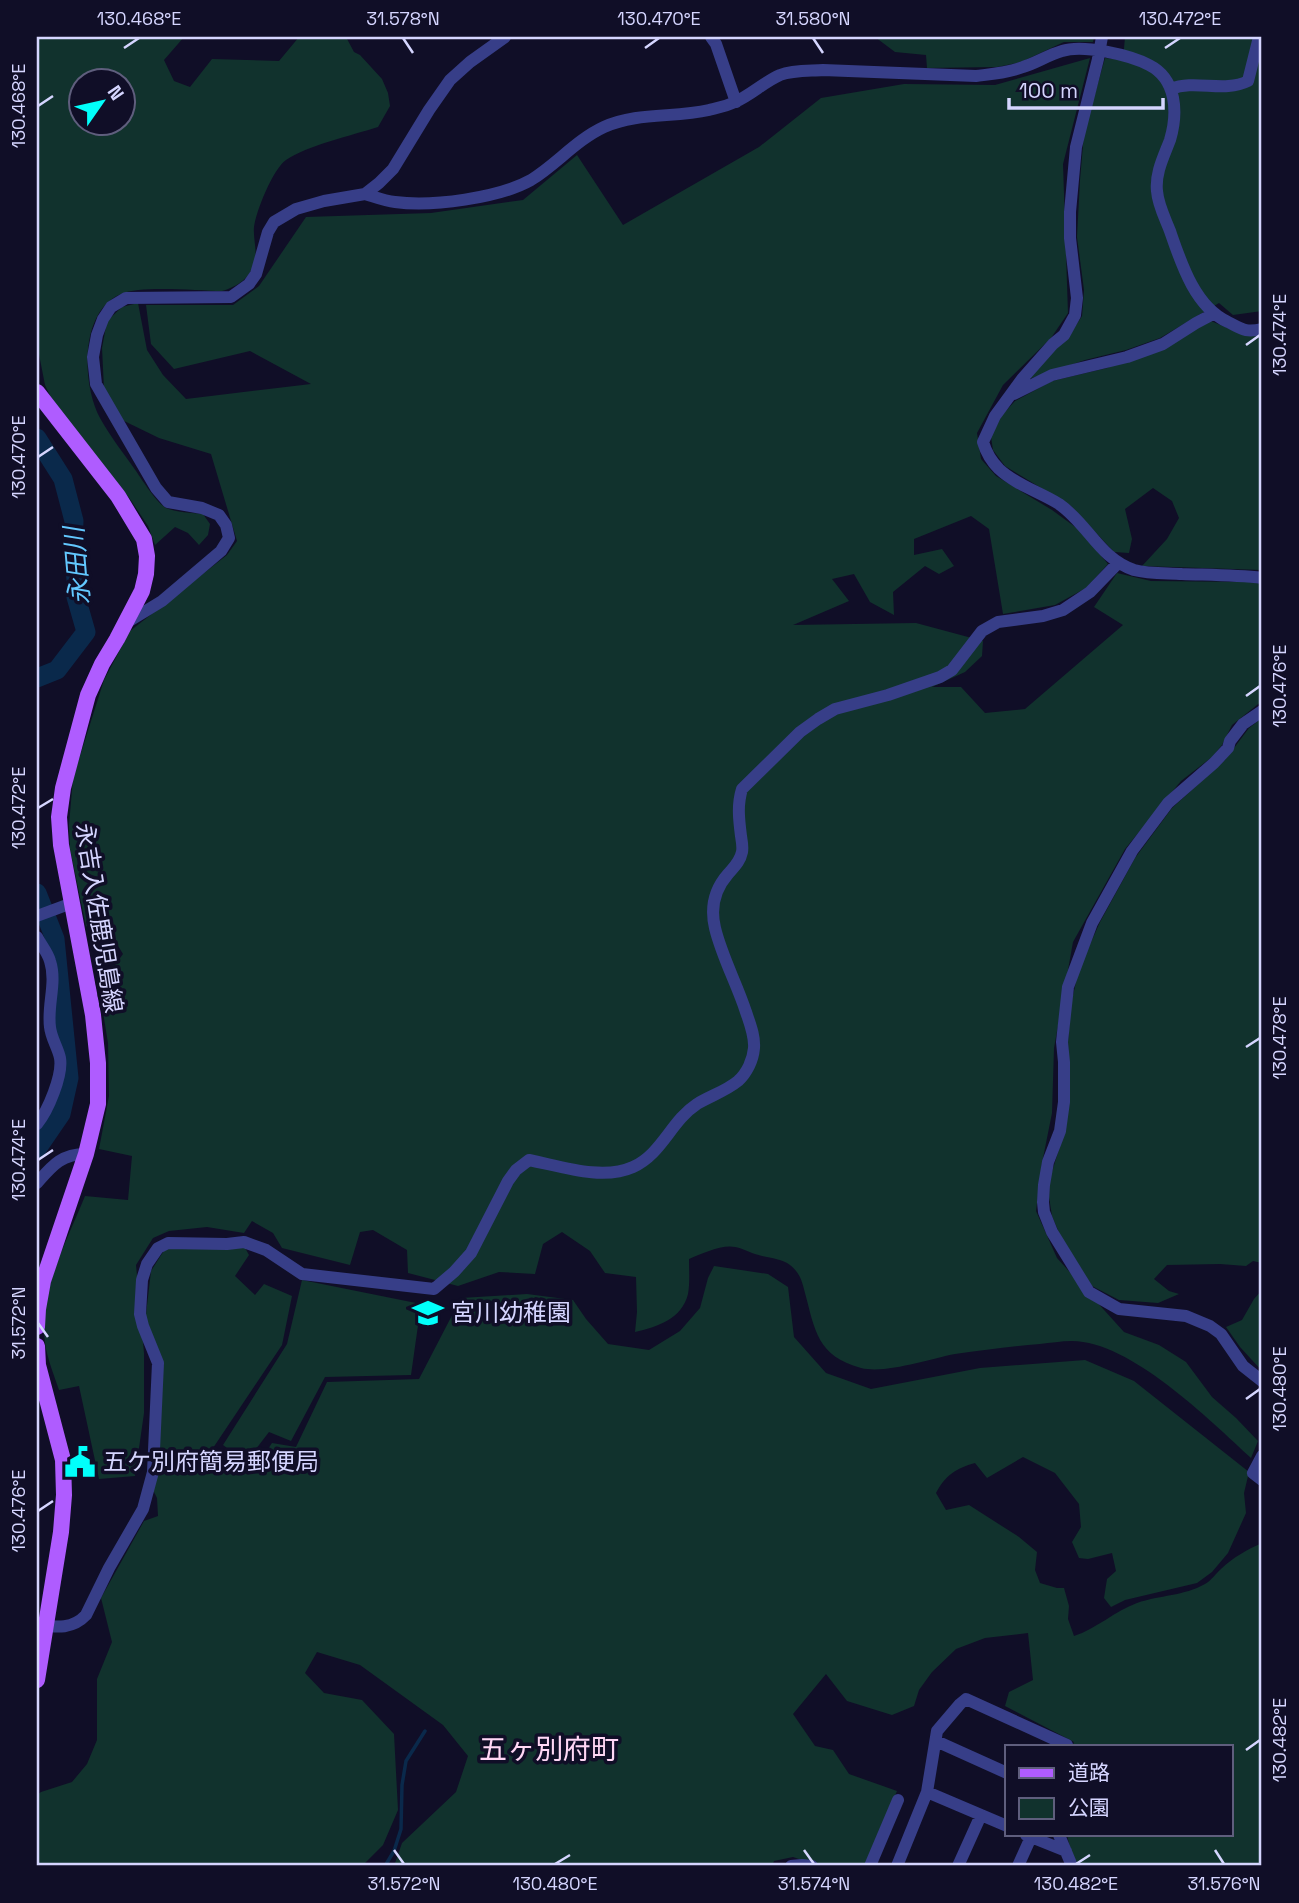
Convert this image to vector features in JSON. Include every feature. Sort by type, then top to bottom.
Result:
[{"type":"main road","name":"永吉入佐鹿児島線","points":[[37,392],[118,496],[144,539],[147,556],[142,591],[92,684],[62,789],[59,817],[66,905],[86,973],[98,1063],[98,1104],[86,1154],[43,1281],[37,1327]]},
{"type":"main road","points":[[37,1346],[38,1365],[63,1460],[64,1495],[61,1532],[41,1626],[37,1680]]},
{"type":"street","points":[[365,194],[393,169],[450,80],[505,37]]},
{"type":"street","points":[[711,37],[716,44],[736,102]]},
{"type":"street","points":[[1102,37],[1079,131],[1072,186],[1070,238],[1077,298],[1075,315],[1063,335],[1022,379],[995,416],[983,442],[998,468],[1014,480],[1059,504],[1077,520],[1103,551],[1118,563],[1136,570],[1162,573],[1262,578]]},
{"type":"street","points":[[1171,89],[1182,85],[1218,86],[1248,81],[1259,37]]},
{"type":"street","points":[[125,624],[162,601],[221,551],[229,538],[226,525],[219,515],[202,508],[167,502],[102,396],[96,384],[93,357],[97,335],[111,307],[126,298],[231,297],[249,284],[256,274],[268,232],[274,222],[296,209],[365,194],[411,204],[454,201],[492,194],[530,180],[555,163],[579,141],[602,128],[619,121],[708,110],[736,102],[781,75],[798,71],[976,76],[1000,74],[1065,50],[1100,51],[1149,65],[1160,72],[1171,89],[1174,113],[1171,137],[1157,176],[1157,190],[1159,202],[1189,280],[1213,314],[1240,330],[1262,329]]},
{"type":"street","points":[[1011,396],[1052,375],[1127,357],[1163,344],[1213,314]]},
{"type":"street","points":[[41,1626],[65,1627],[81,1621],[143,1509],[153,1472],[158,1363],[140,1314],[142,1280],[147,1264],[158,1248],[168,1243],[244,1242],[267,1250],[302,1274],[434,1289],[471,1253],[508,1181],[516,1170],[529,1160],[609,1173],[633,1167],[656,1152],[690,1110],[739,1080],[750,1066],[754,1035],[715,929],[712,911],[714,895],[738,863],[743,850],[738,813],[742,789],[800,732],[818,719],[835,709],[940,677],[952,670],[982,631],[999,622],[1043,616],[1063,610],[1090,592],[1118,563]]},
{"type":"street","points":[[1262,710],[1243,724],[1214,764],[1168,803],[1132,851],[1092,923],[1068,986],[1062,1042],[1064,1102],[1060,1131],[1048,1162],[1043,1202],[1052,1232],[1090,1292],[1119,1310],[1186,1316],[1210,1326],[1221,1334],[1243,1366],[1262,1381]]},
{"type":"street","points":[[37,916],[66,905]]},
{"type":"street","points":[[37,937],[50,961],[53,982],[49,1008],[50,1029],[60,1061],[55,1087],[45,1115],[37,1124]]},
{"type":"street","points":[[37,1183],[62,1158],[73,1154],[86,1154]]},
{"type":"street","points":[[1262,1456],[1253,1473],[1262,1479]]},
{"type":"street","points":[[897,1866],[927,1792],[937,1731],[966,1699],[1066,1745]]},
{"type":"street","points":[[936,1741],[1005,1772]]},
{"type":"street","points":[[927,1792],[1005,1825]]},
{"type":"street","points":[[870,1866],[898,1800]]},
{"type":"street","points":[[958,1866],[981,1815]]},
{"type":"street","points":[[1018,1866],[1028,1836],[1066,1852]]},
{"type":"street","points":[[1059,1836],[1072,1866]]},
{"type":"street","points":[[791,1866],[812,1866]]},
{"type":"green space","points":[[37,37],[184,37],[164,60],[174,81],[190,87],[212,59],[279,61],[299,37],[346,37],[354,52],[382,79],[388,93],[390,106],[378,127],[305,150],[281,165],[266,191],[255,220],[253,266],[238,284],[222,291],[130,291],[107,303],[97,316],[91,332],[88,369],[94,404],[100,418],[162,505],[174,510],[203,514],[210,524],[208,535],[199,545],[188,533],[175,527],[155,545],[148,526],[130,499],[54,404],[45,385],[37,344]]},
{"type":"green space","points":[[875,37],[1094,37],[1093,42],[1064,42],[1021,62],[997,67],[927,68],[926,55],[895,52]]},
{"type":"green space","points":[[1125,37],[1262,37],[1262,311],[1233,315],[1219,303],[1160,338],[1029,379],[1069,336],[1082,316],[1084,290],[1077,237],[1084,133],[1105,58],[1123,60]]},
{"type":"green space","points":[[1090,58],[1063,164],[1068,313],[1051,338],[1003,385],[977,433],[981,459],[996,476],[1078,529],[1108,564],[1086,588],[1055,605],[1003,614],[989,529],[971,516],[914,539],[914,555],[942,549],[954,566],[939,574],[925,566],[893,592],[894,615],[870,602],[854,574],[832,579],[849,601],[793,625],[916,623],[983,641],[982,656],[965,672],[932,687],[961,687],[985,713],[1025,709],[1123,625],[1094,607],[1117,573],[1151,581],[1262,584],[1262,701],[1232,725],[1222,745],[1212,757],[1181,781],[1125,849],[1073,942],[1054,1048],[1052,1113],[1036,1211],[1057,1258],[1124,1332],[1159,1345],[1186,1362],[1212,1397],[1258,1441],[1251,1458],[1168,1385],[1119,1354],[1095,1344],[1068,1341],[1008,1347],[955,1354],[883,1369],[861,1368],[846,1363],[827,1349],[820,1340],[802,1281],[793,1268],[782,1261],[730,1246],[689,1259],[688,1294],[680,1310],[660,1324],[635,1332],[636,1277],[605,1273],[590,1251],[562,1232],[543,1244],[535,1274],[499,1272],[458,1286],[408,1273],[407,1250],[373,1230],[360,1232],[350,1265],[282,1248],[273,1233],[252,1221],[244,1233],[207,1227],[169,1231],[153,1238],[136,1265],[144,1353],[144,1413],[135,1476],[99,1479],[79,1386],[59,1390],[46,1349],[44,1324],[56,1267],[85,1196],[128,1200],[132,1156],[99,1149],[109,1096],[108,1043],[97,975],[103,968],[115,965],[123,954],[112,936],[86,926],[70,849],[73,778],[104,680],[130,631],[227,555],[237,541],[211,454],[159,438],[120,419],[104,389],[102,348],[107,321],[122,307],[138,303],[147,350],[163,375],[186,399],[311,384],[250,351],[174,369],[151,344],[146,305],[233,305],[259,286],[306,217],[431,213],[523,200],[577,155],[623,225],[759,147],[821,98],[904,84],[995,85]]},
{"type":"green space","points":[[1211,321],[1237,332],[1262,327],[1262,570],[1142,566],[1167,539],[1179,518],[1172,501],[1153,488],[1125,509],[1132,539],[1129,553],[1114,552],[1071,506],[1005,466],[993,450],[991,437],[1002,415],[1015,401],[1052,381],[1107,368]]},
{"type":"green space","points":[[1262,718],[1262,1263],[1253,1261],[1246,1266],[1167,1265],[1154,1279],[1169,1291],[1179,1294],[1158,1303],[1119,1300],[1092,1286],[1060,1235],[1052,1216],[1049,1197],[1050,1178],[1060,1146],[1069,1071],[1071,1004],[1079,969],[1100,922],[1135,858],[1172,808],[1225,760],[1249,728]]},
{"type":"green space","points":[[169,1246],[244,1246],[249,1255],[235,1276],[255,1295],[264,1284],[292,1296],[282,1345],[213,1448],[252,1473],[272,1443],[296,1447],[327,1382],[419,1379],[461,1298],[527,1294],[573,1300],[608,1344],[649,1350],[680,1331],[700,1308],[714,1266],[768,1274],[788,1287],[794,1337],[826,1373],[871,1389],[980,1368],[1085,1360],[1134,1381],[1249,1472],[1244,1493],[1246,1513],[1228,1553],[1212,1572],[1197,1583],[1125,1600],[1111,1607],[1104,1598],[1107,1579],[1116,1571],[1112,1553],[1088,1559],[1079,1558],[1072,1542],[1081,1527],[1079,1504],[1055,1473],[1023,1457],[987,1478],[975,1463],[962,1467],[947,1477],[936,1493],[946,1510],[969,1505],[1019,1537],[1037,1552],[1035,1570],[1040,1583],[1064,1588],[1069,1606],[1068,1619],[1074,1636],[1137,1603],[1189,1591],[1205,1584],[1230,1561],[1262,1543],[1262,1866],[1078,1866],[1067,1836],[1232,1836],[1232,1745],[1073,1745],[1074,1742],[1005,1706],[1009,1692],[1033,1680],[1028,1633],[985,1638],[956,1649],[932,1672],[919,1690],[914,1706],[892,1715],[847,1701],[826,1674],[793,1714],[815,1746],[833,1750],[849,1774],[897,1791],[864,1866],[820,1866],[793,1857],[774,1861],[772,1866],[394,1866],[402,1843],[456,1792],[468,1756],[443,1725],[360,1665],[317,1652],[305,1673],[324,1693],[362,1700],[394,1734],[398,1810],[383,1845],[362,1866],[37,1866],[37,1795],[72,1782],[87,1764],[97,1740],[97,1679],[112,1642],[101,1598],[144,1521],[158,1516],[157,1498],[153,1490],[161,1363],[145,1323],[151,1271]]},
{"type":"green space","points":[[302,1280],[421,1304],[411,1375],[325,1377],[291,1441],[269,1432],[246,1462],[223,1445],[287,1344]]},
{"type":"green space","points":[[1262,1290],[1262,1371],[1226,1327],[1242,1320]]},
{"type":"waterway","name":"永田川","points":[[37,438],[63,479],[74,521],[76,597],[86,632],[57,670],[37,678]]},
{"type":"waterway","name":"永田川","points":[[37,893],[55,939],[69,1078],[61,1114],[37,1149]]},
{"type":"waterway","points":[[385,1866],[394,1851],[401,1829],[402,1785],[406,1761],[425,1731]]},
{"type":"place","name":"宮川幼稚園","points":[[428,1313]]},
{"type":"place","name":"五ケ別府簡易郵便局","points":[[80,1462]]},
{"type":"district","name":"五ヶ別府町","points":[[549,1749]]}]
